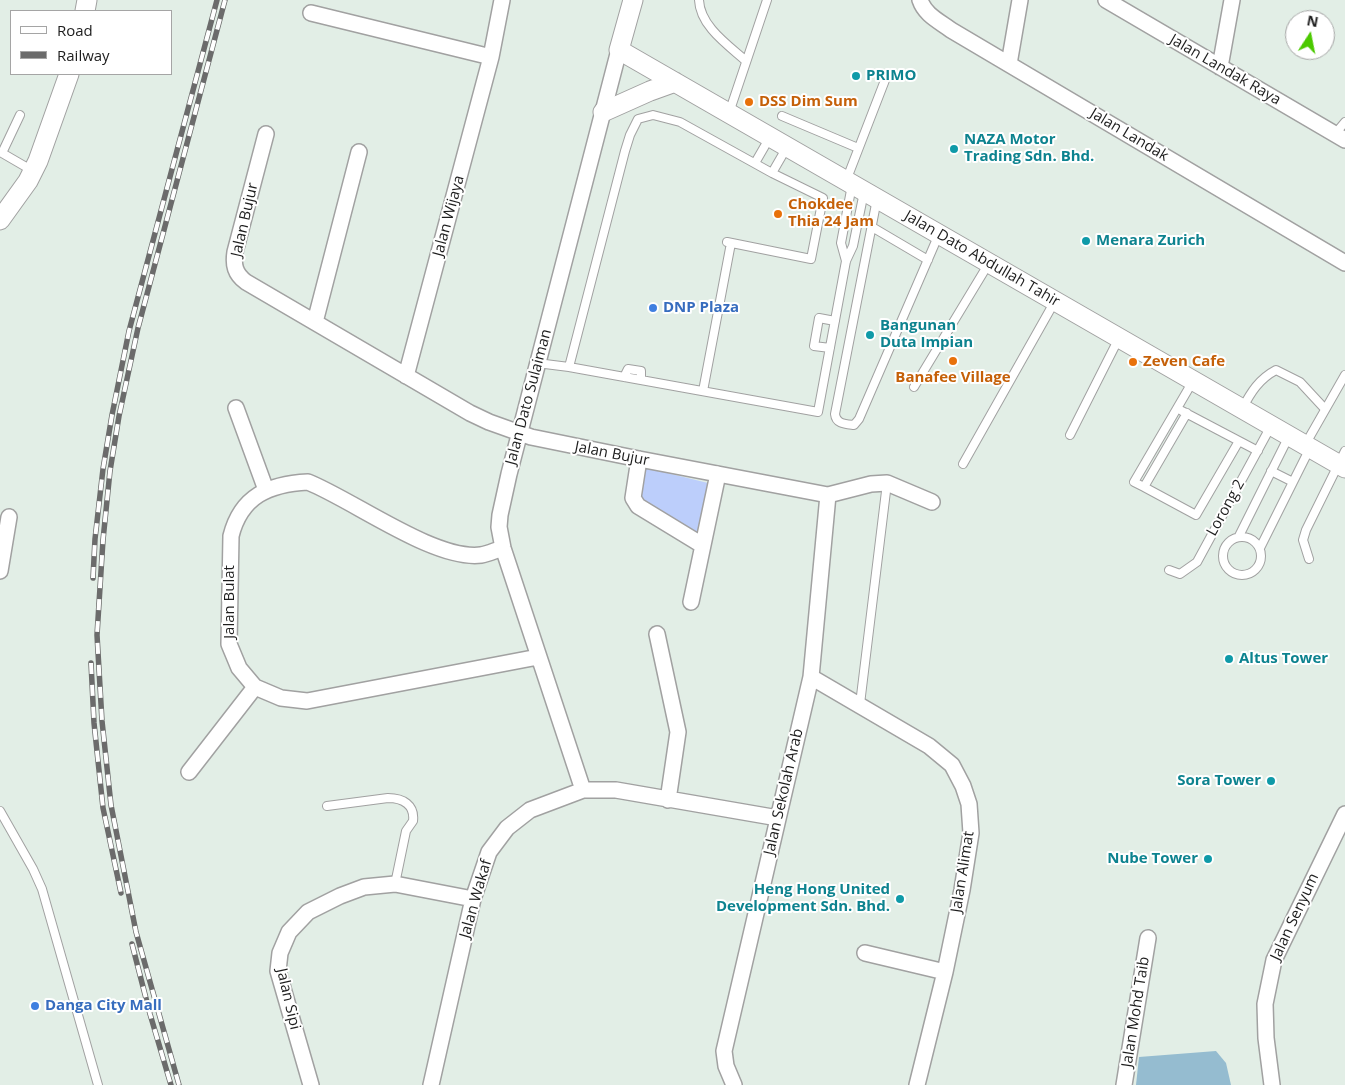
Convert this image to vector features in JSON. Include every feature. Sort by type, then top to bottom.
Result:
[{"type":"street","name":"Jalan Wijaya","points":[[406,376],[491,57],[502,0]]},
{"type":"street","name":"Jalan Dato Sulaiman","points":[[582,790],[503,548],[499,527],[500,515],[519,433],[633,0]]},
{"type":"street","name":"Jalan Landak","points":[[920,0],[930,16],[1345,263]]},
{"type":"street","points":[[1009,64],[1020,0]]},
{"type":"street","name":"Jalan Landak Raya","points":[[1106,0],[1122,5],[1220,67],[1340,137]]},
{"type":"street","points":[[1220,67],[1232,0]]},
{"type":"street","points":[[311,13],[491,57]]},
{"type":"street","name":"Jalan Dato Abdullah Tahir","points":[[619,50],[1271,426],[1301,443],[1343,461]]},
{"type":"street","points":[[0,220],[33,171],[48,136],[68,75]]},
{"type":"street","points":[[603,112],[675,82]]},
{"type":"street","name":"Jalan Bujur","points":[[266,134],[235,252],[236,273],[246,282],[470,413],[531,437],[828,495],[871,484],[886,483]]},
{"type":"street","points":[[315,322],[359,152]]},
{"type":"street","points":[[236,408],[266,490]]},
{"type":"street","points":[[639,459],[633,498],[638,506],[702,545]]},
{"type":"street","points":[[690,602],[718,474]]},
{"type":"street","name":"Jalan Bulat","points":[[503,548],[481,555],[460,554],[429,545],[308,482],[288,483],[266,490],[252,499],[241,512],[234,524],[231,536],[229,644],[240,668],[255,687],[281,698],[307,701],[538,657]]},
{"type":"street","points":[[886,483],[932,502]]},
{"type":"street","name":"Jalan Sekolah Arab","points":[[734,1085],[726,1066],[724,1051],[811,677],[828,495]]},
{"type":"street","points":[[0,573],[10,517]]},
{"type":"street","points":[[657,634],[678,732],[668,800]]},
{"type":"street","name":"Jalan Alimat","points":[[811,677],[929,746],[952,765],[963,786],[969,804],[971,833],[962,890],[945,972],[917,1085]]},
{"type":"street","points":[[189,772],[255,687]]},
{"type":"street","name":"Jalan Wakaf","points":[[431,1085],[473,899],[489,852],[507,828],[530,810],[582,790],[616,790],[778,818]]},
{"type":"street","name":"Jalan Senyum","points":[[1272,1085],[1265,1004],[1269,978],[1277,953],[1345,814]]},
{"type":"street","name":"Jalan Sipi","points":[[311,1085],[278,971],[280,953],[289,932],[308,912],[340,896],[364,887],[395,884],[473,899]]},
{"type":"street","name":"Jalan Mohd Taib","points":[[1124,1085],[1148,938]]},
{"type":"street","points":[[865,953],[945,972]]},
{"type":"lane","points":[[700,0],[700,9],[703,17],[726,43],[746,61]]},
{"type":"lane","points":[[729,114],[767,0]]},
{"type":"lane","points":[[537,363],[569,367],[818,412],[846,261],[853,246],[860,189],[858,148],[887,75]]},
{"type":"lane","points":[[569,367],[630,135],[638,119],[653,115],[680,122],[772,173],[823,198],[811,259],[729,243],[703,391]]},
{"type":"lane","points":[[20,116],[2,153],[33,171]]},
{"type":"lane","points":[[782,116],[858,148]]},
{"type":"lane","points":[[1340,137],[1345,122]]},
{"type":"lane","points":[[755,163],[770,137]]},
{"type":"lane","points":[[772,173],[787,147]]},
{"type":"lane","points":[[860,189],[872,227],[835,414],[835,418],[839,422],[854,425],[859,419],[939,234]]},
{"type":"lane","points":[[846,261],[841,243],[860,189]]},
{"type":"lane","points":[[872,227],[928,260]]},
{"type":"lane","points":[[914,387],[989,263]]},
{"type":"lane","points":[[963,464],[1055,302]]},
{"type":"lane","points":[[830,348],[814,346],[819,318],[835,321]]},
{"type":"lane","points":[[1070,435],[1119,338]]},
{"type":"lane","points":[[1242,409],[1264,376],[1276,370],[1300,382],[1325,409]]},
{"type":"lane","points":[[1239,536],[1271,471],[1301,443],[1325,409],[1345,375]]},
{"type":"lane","points":[[1193,381],[1134,482],[1196,515],[1239,441]]},
{"type":"lane","points":[[1178,408],[1258,451]]},
{"type":"lane","points":[[1144,487],[1187,414]]},
{"type":"lane","name":"Lorong 2","points":[[1169,570],[1180,574],[1197,562],[1271,426]]},
{"type":"lane","points":[[1260,548],[1252,539],[1239,536],[1233,538],[1224,547],[1222,560],[1229,571],[1241,575],[1253,571],[1261,561],[1260,548],[1293,482],[1301,443]]},
{"type":"lane","points":[[1308,559],[1303,540],[1306,530],[1343,461]]},
{"type":"lane","points":[[1271,471],[1293,482]]},
{"type":"lane","points":[[860,704],[886,483]]},
{"type":"lane","points":[[327,806],[388,798],[397,798],[406,802],[412,809],[414,822],[406,830],[395,884]]},
{"type":"lane","points":[[0,811],[33,869],[42,889],[98,1085]]},
{"type":"shaded area","points":[[643,467],[712,484],[697,533],[642,502],[639,493]]},
{"type":"shaded area","points":[[1216,1051],[1226,1063],[1231,1085],[1136,1085],[1139,1057]]},
{"type":"railway","points":[[93,578],[95,539],[103,469],[129,331],[217,0]]},
{"type":"railway","points":[[179,1085],[136,932],[111,805],[102,721],[97,635],[103,540],[110,471],[119,416],[138,328],[225,0]]},
{"type":"railway","points":[[91,663],[94,723],[103,808],[121,893]]},
{"type":"railway","points":[[132,944],[171,1085]]},
{"type":"place","name":"PRIMO","points":[[856,76]]},
{"type":"place","name":"DSS Dim Sum","points":[[749,102]]},
{"type":"place","name":"NAZA Motor Trading Sdn. Bhd.","points":[[954,149]]},
{"type":"place","name":"Chokdee Thia 24 Jam","points":[[778,214]]},
{"type":"place","name":"Menara Zurich","points":[[1086,241]]},
{"type":"place","name":"DNP Plaza","points":[[653,308]]},
{"type":"place","name":"Bangunan Duta Impian","points":[[870,335]]},
{"type":"place","name":"Banafee Village","points":[[953,361]]},
{"type":"place","name":"Zeven Cafe","points":[[1133,362]]},
{"type":"place","name":"Altus Tower","points":[[1229,659]]},
{"type":"place","name":"Sora Tower","points":[[1271,781]]},
{"type":"place","name":"Nube Tower","points":[[1208,859]]},
{"type":"place","name":"Heng Hong United Development Sdn. Bhd.","points":[[900,899]]},
{"type":"place","name":"Danga City Mall","points":[[35,1006]]}]
